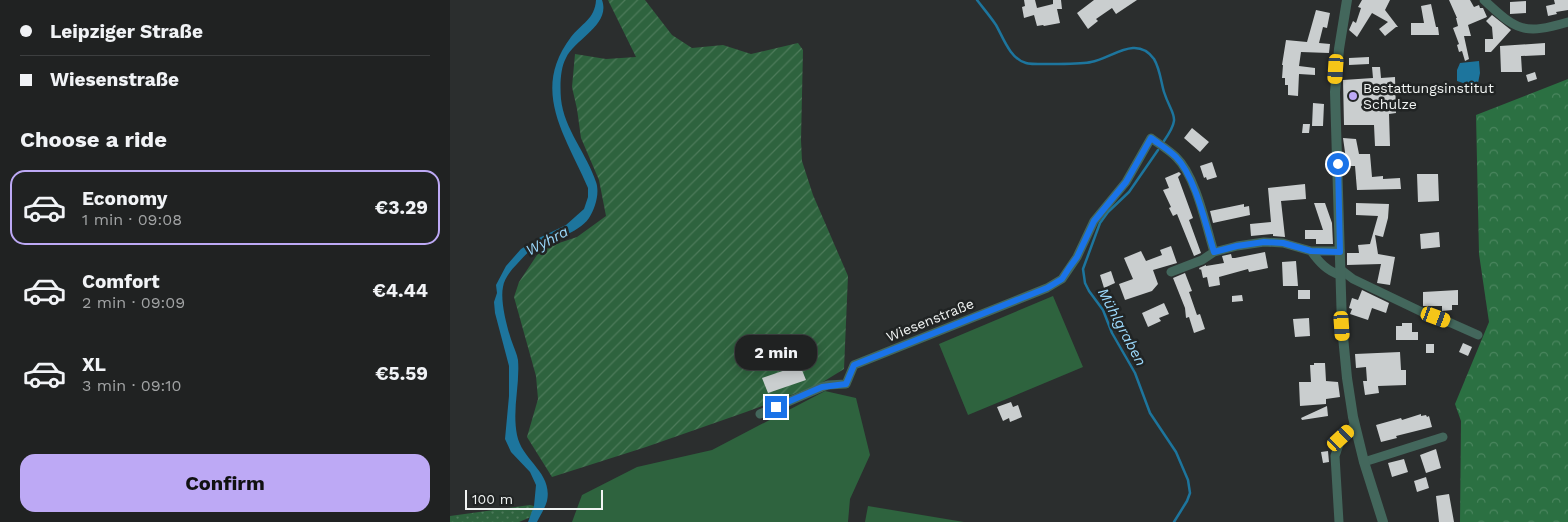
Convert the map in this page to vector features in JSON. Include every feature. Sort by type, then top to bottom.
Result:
[{"type":"street","points":[[1347,0],[1339,48],[1336,86],[1340,252],[1337,272],[1343,345],[1355,425],[1364,462],[1383,522]]},
{"type":"street","points":[[1484,0],[1504,19],[1527,30],[1568,22]]},
{"type":"street","name":"Wiesenstraße","points":[[760,414],[822,387],[846,384],[854,365],[1047,288],[1062,279],[1077,257],[1094,221],[1126,182],[1151,138],[1177,158],[1187,172],[1194,187],[1214,252]]},
{"type":"street","points":[[1171,272],[1202,260],[1214,252],[1264,242],[1283,243],[1311,251],[1340,252]]},
{"type":"street","points":[[1311,251],[1318,261],[1337,272],[1422,312],[1451,322],[1478,335]]},
{"type":"street","points":[[1340,522],[1335,456],[1341,438],[1355,425]]},
{"type":"street","points":[[1364,462],[1444,437]]},
{"type":"green space","points":[[608,0],[645,0],[672,35],[692,48],[723,45],[751,54],[798,43],[803,50],[802,161],[813,195],[848,276],[844,369],[818,385],[746,412],[552,477],[527,437],[538,399],[536,376],[514,297],[519,282],[541,249],[577,237],[606,216],[599,180],[581,138],[572,87],[575,54],[606,59],[636,57]]},
{"type":"green space","points":[[1568,79],[1568,522],[1460,522],[1461,421],[1455,404],[1489,322],[1479,254],[1476,115]]},
{"type":"green space","points":[[1053,296],[1083,367],[968,415],[939,344]]},
{"type":"green space","points":[[825,391],[856,398],[870,455],[850,499],[848,522],[572,522],[582,495],[637,467],[712,450]]},
{"type":"green space","points":[[534,506],[531,517],[519,522],[450,522],[450,516]]},
{"type":"green space","points":[[868,506],[964,522],[865,522]]},
{"type":"water","name":"Wyhra","points":[[596,0],[602,0],[603,9],[601,17],[591,31],[570,51],[566,58],[562,72],[561,89],[561,99],[566,121],[596,182],[597,196],[595,206],[584,224],[529,252],[510,272],[502,293],[510,336],[518,360],[515,416],[517,435],[520,444],[546,482],[548,491],[546,504],[537,522],[528,522],[534,506],[536,485],[530,472],[511,452],[505,439],[509,396],[509,366],[495,313],[496,285],[506,266],[521,249],[566,225],[584,209],[588,197],[588,188],[562,132],[556,113],[553,95],[553,76],[559,57],[571,37],[590,17]]},
{"type":"water","points":[[1479,61],[1480,73],[1478,83],[1457,81],[1457,70],[1460,63]]},
{"type":"building","points":[[1024,0],[1035,0],[1037,8],[1053,4],[1053,0],[1061,0],[1062,9],[1057,9],[1060,23],[1037,26],[1034,15],[1024,18],[1022,7],[1025,6]]},
{"type":"building","points":[[1094,0],[1137,0],[1116,14],[1112,8],[1096,19],[1098,21],[1088,29],[1077,13]]},
{"type":"building","points":[[1362,0],[1390,0],[1385,10],[1398,27],[1385,36],[1379,29],[1388,22],[1372,13],[1357,37],[1349,30],[1353,21],[1356,23],[1361,8],[1358,7]]},
{"type":"building","points":[[1449,0],[1470,0],[1474,7],[1479,5],[1480,8],[1483,8],[1487,17],[1468,25],[1471,36],[1464,36],[1469,59],[1465,61],[1462,51],[1459,52],[1457,45],[1459,44],[1453,28],[1458,26],[1457,18]]},
{"type":"building","points":[[1554,0],[1568,0],[1568,10],[1556,12],[1557,14],[1548,16],[1546,6],[1555,4]]},
{"type":"building","points":[[1526,1],[1526,13],[1510,14],[1510,2]]},
{"type":"building","points":[[1431,4],[1439,35],[1411,35],[1411,23],[1424,23],[1421,6]]},
{"type":"building","points":[[1316,10],[1330,13],[1327,28],[1323,27],[1319,43],[1330,44],[1329,53],[1301,52],[1299,66],[1315,68],[1315,75],[1299,74],[1298,96],[1288,95],[1288,85],[1285,85],[1285,78],[1282,78],[1286,40],[1307,42]]},
{"type":"building","points":[[1492,15],[1511,30],[1491,52],[1485,52],[1485,39],[1493,39],[1492,27],[1486,21]]},
{"type":"building","points":[[1545,43],[1545,55],[1521,56],[1522,72],[1501,72],[1500,46]]},
{"type":"building","points":[[1369,57],[1369,64],[1349,65],[1349,58]]},
{"type":"building","points":[[1372,67],[1380,67],[1381,78],[1395,77],[1396,113],[1389,114],[1390,146],[1375,146],[1374,125],[1344,125],[1343,80],[1373,78]]},
{"type":"building","points":[[1535,72],[1537,79],[1528,82],[1526,75]]},
{"type":"building","points":[[1313,103],[1324,104],[1323,126],[1312,126]]},
{"type":"building","points":[[1303,124],[1310,124],[1309,133],[1302,133]]},
{"type":"building","points":[[1192,128],[1209,142],[1200,152],[1184,138]]},
{"type":"building","points":[[1343,138],[1356,139],[1359,154],[1370,154],[1372,177],[1383,176],[1383,179],[1400,178],[1401,189],[1357,190],[1355,166],[1347,166]]},
{"type":"building","points":[[1212,162],[1217,177],[1207,180],[1206,177],[1204,178],[1200,166]]},
{"type":"building","points":[[1179,172],[1181,174],[1178,177],[1193,218],[1189,220],[1201,253],[1194,256],[1177,214],[1173,216],[1163,190],[1169,188],[1165,178]]},
{"type":"building","points":[[1417,174],[1438,174],[1439,201],[1418,202]]},
{"type":"building","points":[[1305,184],[1306,199],[1281,201],[1285,237],[1273,236],[1273,234],[1251,236],[1250,224],[1271,222],[1268,188]]},
{"type":"building","points":[[1314,203],[1325,203],[1332,223],[1333,244],[1316,244],[1316,239],[1305,239],[1305,230],[1323,230]]},
{"type":"building","points":[[1356,203],[1389,204],[1388,218],[1383,237],[1375,235],[1378,254],[1395,257],[1390,285],[1377,283],[1381,264],[1347,265],[1347,253],[1359,253],[1358,245],[1370,244],[1378,216],[1356,215]]},
{"type":"building","points":[[1244,204],[1244,207],[1249,206],[1250,215],[1213,223],[1210,211]]},
{"type":"building","points":[[1439,232],[1440,247],[1421,249],[1420,234]]},
{"type":"building","points":[[1171,246],[1177,263],[1153,270],[1158,284],[1152,291],[1125,300],[1119,284],[1133,279],[1124,258],[1141,251],[1146,261],[1162,255],[1160,250]]},
{"type":"building","points":[[1265,252],[1268,268],[1249,272],[1248,269],[1219,277],[1220,285],[1209,287],[1207,277],[1203,278],[1199,268],[1206,265],[1224,263],[1222,256],[1231,254],[1232,258],[1235,258]]},
{"type":"building","points":[[1296,261],[1298,286],[1283,286],[1282,262]]},
{"type":"building","points":[[1111,271],[1115,283],[1104,288],[1100,275]]},
{"type":"building","points":[[1185,273],[1192,291],[1189,292],[1197,315],[1200,314],[1205,329],[1194,333],[1189,317],[1186,318],[1185,308],[1173,278]]},
{"type":"building","points":[[1298,290],[1310,290],[1310,299],[1298,299]]},
{"type":"building","points":[[1362,290],[1389,303],[1386,313],[1372,308],[1368,320],[1350,314],[1352,309],[1349,308],[1352,298],[1358,300]]},
{"type":"building","points":[[1458,290],[1458,305],[1452,305],[1452,310],[1442,311],[1442,306],[1423,306],[1423,292]]},
{"type":"building","points":[[1242,295],[1243,301],[1232,302],[1232,296]]},
{"type":"building","points":[[1164,303],[1169,314],[1159,318],[1161,321],[1148,327],[1142,313]]},
{"type":"building","points":[[1309,318],[1310,336],[1295,337],[1293,319]]},
{"type":"building","points":[[1402,323],[1412,323],[1412,332],[1418,332],[1418,340],[1396,340],[1396,326],[1402,326]]},
{"type":"building","points":[[1463,343],[1472,347],[1468,356],[1459,352]]},
{"type":"building","points":[[1426,344],[1434,344],[1434,353],[1426,353]]},
{"type":"building","points":[[1400,352],[1401,370],[1406,370],[1406,385],[1378,386],[1379,393],[1365,395],[1363,381],[1367,381],[1366,367],[1356,368],[1355,354]]},
{"type":"building","points":[[1314,363],[1325,363],[1326,381],[1338,382],[1340,397],[1326,399],[1326,404],[1300,406],[1299,382],[1311,382],[1310,365],[1314,365]]},
{"type":"building","points":[[800,365],[806,380],[768,393],[762,378]]},
{"type":"building","points":[[1011,402],[1013,407],[1018,405],[1022,417],[1010,422],[1009,418],[1003,421],[997,407]]},
{"type":"building","points":[[1327,406],[1328,416],[1302,420],[1301,418]]},
{"type":"building","points":[[1421,414],[1421,416],[1429,416],[1432,427],[1396,436],[1397,438],[1381,442],[1376,425]]},
{"type":"building","points":[[1436,449],[1441,468],[1426,473],[1420,455]]},
{"type":"building","points":[[1328,451],[1329,462],[1323,463],[1321,452]]},
{"type":"building","points":[[1404,459],[1408,472],[1392,477],[1388,463]]},
{"type":"building","points":[[1426,477],[1429,488],[1417,492],[1414,481]]},
{"type":"building","points":[[1449,494],[1454,522],[1439,522],[1436,496]]},
{"type":"waterway","name":"Mühlgraben","points":[[977,0],[996,25],[1011,52],[1020,61],[1026,63],[1086,63],[1131,48],[1139,48],[1147,52],[1156,63],[1164,92],[1174,116],[1173,126],[1164,141]]},
{"type":"waterway","name":"Mühlgraben","points":[[1158,150],[1129,192],[1108,212],[1100,223],[1083,269],[1085,283],[1103,310],[1112,333],[1135,373],[1150,413],[1176,452],[1188,480],[1190,493],[1174,522]]},
{"type":"place","name":"Bestattungsinstitut Schulze","points":[[1353,96]]},
{"type":"route","points":[[776,407],[828,385],[846,384],[854,365],[1047,288],[1062,279],[1077,257],[1094,221],[1126,182],[1151,138],[1177,158],[1187,172],[1194,187],[1214,252],[1264,242],[1283,243],[1311,251],[1340,252],[1338,164]]}]
